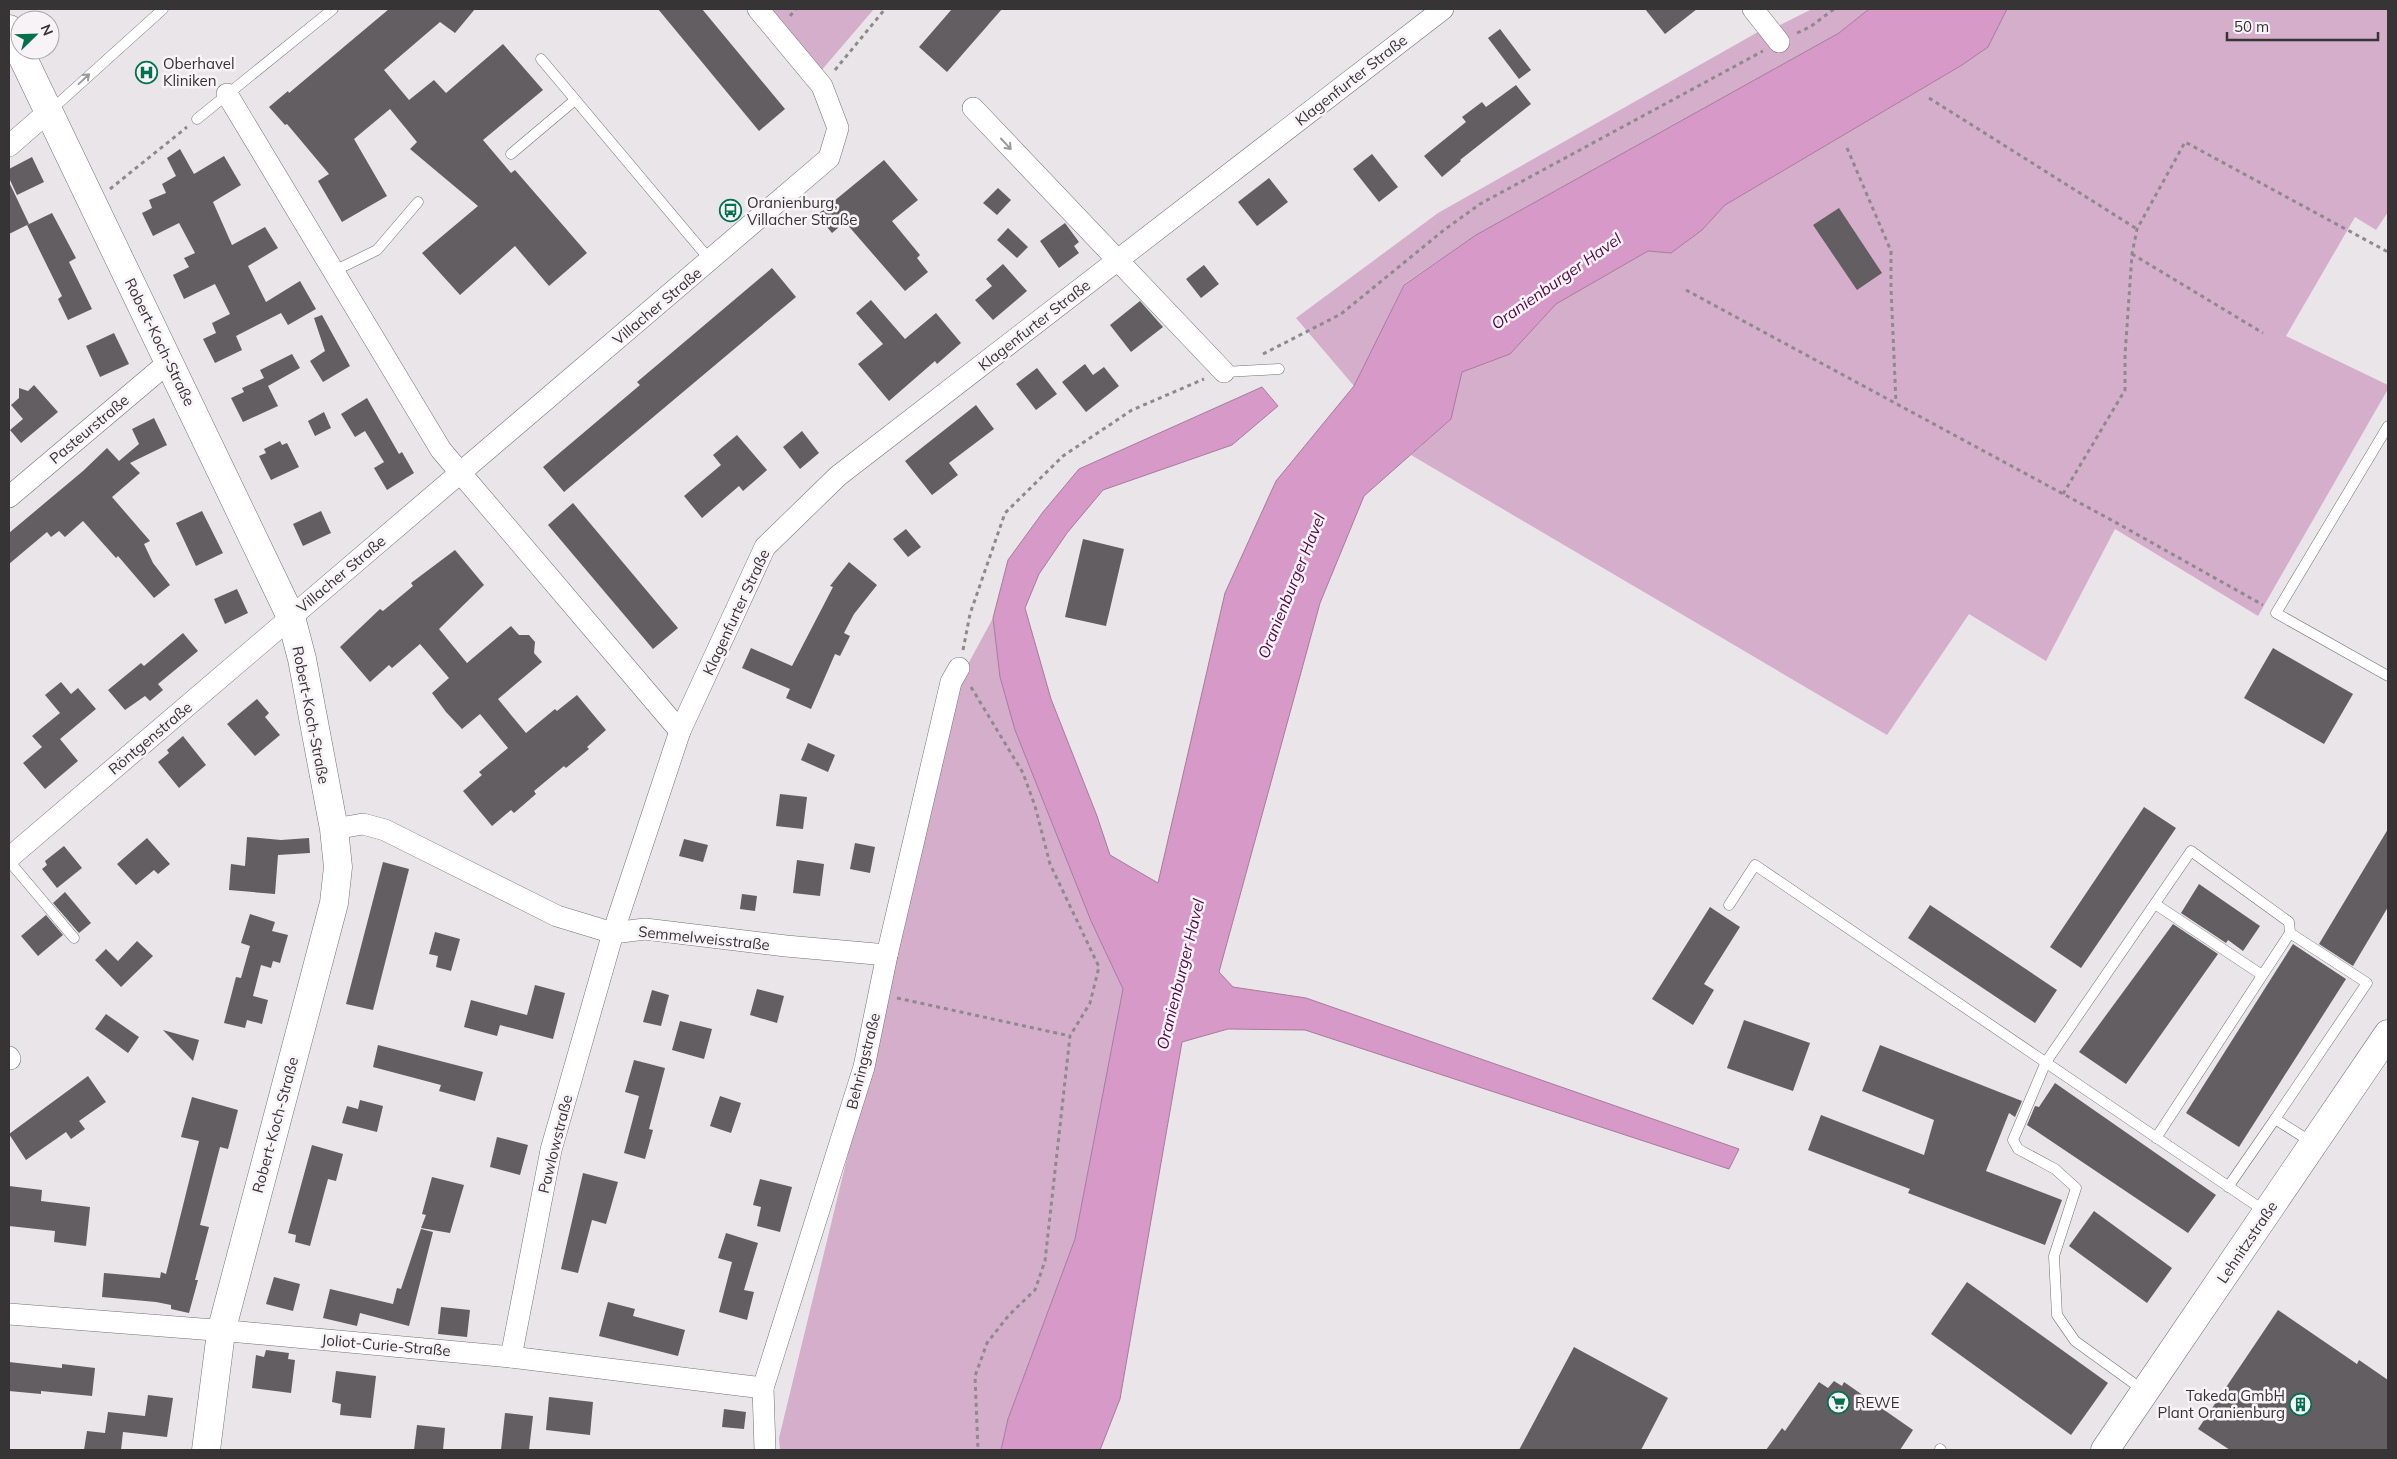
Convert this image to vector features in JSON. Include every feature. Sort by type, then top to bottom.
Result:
[{"type":"street","points":[[758,9],[822,86]]},
{"type":"street","name":"Klagenfurter Straße","points":[[613,933],[680,731],[765,547],[838,476],[1443,9]]},
{"type":"street","points":[[1753,9],[1779,42]]},
{"type":"street","name":"Robert-Koch-Straße","points":[[9,29],[92,204],[170,361],[291,617],[302,658],[334,829],[338,867],[334,903],[221,1332],[206,1450]]},
{"type":"street","name":"Villacher Straße","points":[[291,617],[829,158],[838,128],[822,86]]},
{"type":"street","points":[[228,94],[442,450],[680,731]]},
{"type":"street","points":[[973,108],[1224,372]]},
{"type":"street","points":[[9,146],[48,112]]},
{"type":"street","name":"Pasteurstraße","points":[[9,497],[170,361]]},
{"type":"street","name":"Röntgenstraße","points":[[9,860],[291,617]]},
{"type":"street","name":"Behringstraße","points":[[765,1450],[763,1388],[864,1067],[887,955],[949,691],[959,668]]},
{"type":"street","name":"Semmelweisstraße","points":[[334,829],[363,824],[385,830],[557,916],[613,933],[645,929],[786,946],[887,955]]},
{"type":"street","name":"Pawlowstraße","points":[[511,1357],[551,1150],[613,933]]},
{"type":"street","name":"Lehnitzstraße","points":[[2105,1450],[2388,1034]]},
{"type":"street","name":"Joliot-Curie-Straße","points":[[9,1314],[511,1357],[763,1388]]},
{"type":"lane","points":[[48,112],[163,9]]},
{"type":"lane","points":[[197,119],[333,9]]},
{"type":"lane","points":[[541,59],[710,260]]},
{"type":"lane","points":[[511,154],[575,100]]},
{"type":"lane","points":[[334,271],[377,250],[418,202]]},
{"type":"lane","points":[[1224,372],[1279,369]]},
{"type":"lane","points":[[2388,426],[2276,613],[2388,676]]},
{"type":"lane","points":[[2145,1392],[2075,1341],[2057,1315],[2054,1256],[2076,1188],[2055,1168],[2018,1149],[2013,1140],[2046,1062],[2191,851],[2289,922],[2290,933],[2156,1138]]},
{"type":"lane","points":[[9,860],[74,938]]},
{"type":"lane","points":[[1729,905],[1755,865],[2267,1212]]},
{"type":"lane","points":[[2155,904],[2262,975]]},
{"type":"lane","points":[[2228,1186],[2367,983],[2290,933]]},
{"type":"lane","points":[[2275,1118],[2314,1144]]},
{"type":"path","points":[[822,86],[885,9]]},
{"type":"path","points":[[1256,357],[1289,342],[1341,314],[1444,230],[1480,204],[1810,27],[1834,9]]},
{"type":"path","points":[[1929,98],[2137,229]]},
{"type":"path","points":[[92,204],[197,119]]},
{"type":"path","points":[[2063,494],[2125,390],[2125,355],[2132,254],[2137,229],[2185,142],[2388,252]]},
{"type":"path","points":[[1847,148],[1891,251],[1896,404]]},
{"type":"path","points":[[2132,254],[2263,333]]},
{"type":"path","points":[[1686,290],[2063,494],[2276,613]]},
{"type":"path","points":[[978,1450],[976,1376],[987,1343],[1009,1314],[1035,1290],[1045,1261],[1070,1036],[1090,1003],[1099,967],[1050,864],[1035,806],[1023,773],[959,668],[970,614],[1005,513],[1063,456],[1132,410],[1224,372]]},
{"type":"path","points":[[879,994],[1070,1036]]},
{"type":"shaded area","points":[[768,9],[874,9],[820,72]]},
{"type":"shaded area","points":[[1812,9],[1869,9],[1839,33],[1476,235],[1404,284],[1354,386],[1296,318],[1438,213],[1758,32],[1780,25]]},
{"type":"shaded area","points":[[2007,9],[2388,9],[2388,212],[2376,230],[2355,217],[2286,336],[2388,385],[2388,389],[2258,616],[2115,529],[2046,661],[1969,614],[1887,735],[1411,455],[1451,419],[1462,372],[1510,354],[1556,304],[1648,251],[1671,253],[1702,230],[1725,205],[1962,65],[1988,47]]},
{"type":"shaded area","points":[[993,618],[1000,677],[1015,730],[1091,921],[1123,989],[1075,1239],[1008,1419],[1001,1450],[780,1450],[779,1438],[894,965],[955,688]]},
{"type":"water","name":"Oranienburger Havel","points":[[1869,9],[2007,9],[1988,47],[1962,65],[1725,205],[1702,230],[1671,253],[1648,251],[1556,304],[1510,354],[1462,372],[1451,419],[1364,496],[1320,603],[1219,972],[1233,987],[1306,998],[1739,1149],[1729,1169],[1305,1030],[1228,1029],[1182,1042],[1120,1399],[1100,1450],[1001,1450],[1008,1419],[1075,1239],[1123,989],[1091,921],[1015,730],[1000,677],[993,618],[1008,560],[1043,512],[1079,469],[1262,387],[1278,406],[1232,445],[1103,490],[1067,533],[1039,574],[1025,608],[1051,699],[1097,816],[1110,855],[1158,883],[1225,593],[1276,481],[1354,386],[1404,285],[1476,235],[1839,33]]},
{"type":"building","points":[[389,9],[475,9],[455,33],[440,22],[384,70],[409,100],[434,80],[446,93],[503,44],[543,90],[483,140],[511,173],[515,170],[587,253],[549,286],[515,246],[460,295],[422,253],[478,206],[410,149],[417,142],[390,109],[354,139],[387,196],[342,222],[318,181],[329,174],[287,124],[285,125],[269,107],[288,91],[289,93]]},
{"type":"building","points":[[658,9],[702,9],[785,109],[759,131]]},
{"type":"building","points":[[952,9],[1002,9],[947,72],[919,47]]},
{"type":"building","points":[[1645,9],[1697,9],[1665,34]]},
{"type":"building","points":[[1500,29],[1531,70],[1519,79],[1488,38]]},
{"type":"building","points":[[1516,85],[1531,104],[1460,160],[1442,177],[1424,156],[1466,122],[1462,117],[1482,102],[1486,107]]},
{"type":"building","points":[[180,149],[194,174],[224,156],[241,185],[213,202],[232,245],[265,227],[278,248],[248,266],[266,302],[300,281],[316,309],[288,325],[281,313],[236,336],[242,350],[215,363],[203,339],[216,333],[212,323],[230,314],[215,284],[184,299],[173,275],[189,267],[184,258],[195,253],[179,223],[153,236],[142,213],[152,208],[149,200],[166,193],[162,184],[176,176],[167,158]]},
{"type":"building","points":[[1372,154],[1398,187],[1379,202],[1353,169]]},
{"type":"building","points":[[32,157],[44,182],[17,195],[9,178],[9,169]]},
{"type":"building","points":[[884,160],[918,200],[892,221],[920,255],[917,258],[928,272],[905,291],[845,222],[832,233],[817,215]]},
{"type":"building","points":[[1269,178],[1288,202],[1257,226],[1238,202]]},
{"type":"building","points":[[9,182],[29,224],[9,234]]},
{"type":"building","points":[[998,188],[1011,200],[997,215],[983,203]]},
{"type":"building","points":[[1839,208],[1882,273],[1857,290],[1813,225]]},
{"type":"building","points":[[52,213],[76,258],[69,262],[92,309],[68,320],[58,299],[62,296],[27,225]]},
{"type":"building","points":[[1065,223],[1079,242],[1074,246],[1079,253],[1059,268],[1040,241]]},
{"type":"building","points":[[1008,228],[1028,247],[1017,258],[997,240]]},
{"type":"building","points":[[1003,264],[1027,291],[993,320],[975,300],[992,286],[986,279]]},
{"type":"building","points":[[1204,265],[1219,284],[1201,298],[1186,279]]},
{"type":"building","points":[[772,268],[796,297],[564,492],[543,467],[640,385],[637,382]]},
{"type":"building","points":[[871,300],[905,339],[936,313],[961,343],[937,364],[935,361],[889,401],[858,364],[883,344],[856,313]]},
{"type":"building","points":[[1140,301],[1163,327],[1131,352],[1110,325]]},
{"type":"building","points":[[322,315],[350,366],[323,382],[310,361],[325,351],[314,318]]},
{"type":"building","points":[[114,333],[129,364],[100,377],[86,346]]},
{"type":"building","points":[[292,354],[300,368],[268,386],[278,406],[243,422],[231,398],[244,392],[242,388],[264,378],[260,370]]},
{"type":"building","points":[[1085,364],[1093,375],[1104,367],[1119,386],[1086,412],[1062,382]]},
{"type":"building","points":[[1037,368],[1057,394],[1036,410],[1016,384]]},
{"type":"building","points":[[34,385],[58,412],[21,443],[10,430],[23,419],[11,405],[19,398],[19,388],[28,391]]},
{"type":"building","points":[[367,398],[399,454],[402,452],[414,473],[387,490],[374,468],[384,462],[365,431],[355,437],[341,414]]},
{"type":"building","points":[[976,405],[994,429],[949,463],[958,475],[932,495],[905,461]]},
{"type":"building","points":[[324,412],[331,428],[315,436],[308,421]]},
{"type":"building","points":[[154,418],[167,445],[130,463],[140,473],[112,497],[150,541],[144,544],[153,563],[170,585],[154,598],[118,556],[116,558],[83,521],[65,537],[59,531],[51,537],[47,532],[9,564],[9,533],[83,471],[107,448],[119,461],[139,444],[132,429]]},
{"type":"building","points":[[802,431],[819,453],[800,469],[783,447]]},
{"type":"building","points":[[737,435],[767,470],[743,491],[739,486],[702,518],[684,496],[721,465],[713,455]]},
{"type":"building","points":[[280,441],[282,445],[287,443],[299,467],[271,480],[259,456],[266,453],[264,449]]},
{"type":"building","points":[[573,503],[678,628],[653,649],[548,525]]},
{"type":"building","points":[[202,511],[223,553],[196,566],[176,523]]},
{"type":"building","points":[[321,511],[331,533],[303,546],[293,524]]},
{"type":"building","points":[[906,529],[921,547],[908,557],[893,539]]},
{"type":"building","points":[[1083,539],[1124,549],[1106,626],[1065,617]]},
{"type":"building","points":[[455,550],[484,585],[439,629],[467,663],[511,626],[519,635],[529,635],[535,642],[534,653],[542,662],[498,699],[526,733],[555,709],[557,711],[577,695],[606,730],[587,747],[589,749],[566,768],[564,766],[534,791],[536,794],[514,813],[511,810],[492,826],[463,791],[482,775],[479,772],[508,748],[480,714],[462,729],[446,712],[432,693],[449,678],[420,644],[392,668],[389,665],[370,682],[340,647],[380,609],[383,611],[413,586],[411,583]]},
{"type":"building","points":[[849,562],[877,585],[854,614],[844,633],[850,636],[840,656],[835,654],[811,709],[786,698],[790,689],[742,668],[751,648],[792,666],[833,587],[830,586]]},
{"type":"building","points":[[237,589],[248,613],[225,624],[214,599]]},
{"type":"building","points":[[183,633],[198,651],[158,684],[163,690],[150,701],[145,696],[125,710],[108,690],[141,663],[144,666]]},
{"type":"building","points":[[2273,648],[2353,694],[2324,744],[2244,698]]},
{"type":"building","points":[[61,682],[71,694],[78,688],[96,709],[60,739],[78,761],[45,789],[23,763],[42,747],[32,736],[60,713],[45,695]]},
{"type":"building","points":[[257,699],[269,713],[265,717],[280,735],[255,756],[227,724]]},
{"type":"building","points":[[183,736],[206,765],[179,788],[158,762],[169,753],[167,750]]},
{"type":"building","points":[[808,743],[835,755],[828,772],[801,760]]},
{"type":"building","points":[[780,794],[807,797],[803,829],[776,826]]},
{"type":"building","points":[[2144,807],[2176,828],[2081,968],[2050,947]]},
{"type":"building","points":[[2388,829],[2388,907],[2353,966],[2319,944]]},
{"type":"building","points":[[247,837],[281,840],[309,838],[310,853],[278,855],[275,894],[229,890],[231,864],[245,866]]},
{"type":"building","points":[[147,838],[170,864],[158,874],[154,870],[136,885],[117,864]]},
{"type":"building","points":[[684,839],[708,845],[703,862],[679,856]]},
{"type":"building","points":[[855,843],[875,847],[870,873],[850,869]]},
{"type":"building","points":[[64,846],[82,868],[57,888],[42,869],[47,865],[45,861]]},
{"type":"building","points":[[797,860],[824,864],[820,896],[793,893]]},
{"type":"building","points":[[383,862],[409,869],[373,1010],[346,1004]]},
{"type":"building","points":[[2199,884],[2260,926],[2243,951],[2228,940],[2226,943],[2181,913]]},
{"type":"building","points":[[65,892],[91,923],[79,933],[53,903]]},
{"type":"building","points":[[742,894],[757,896],[755,911],[740,909]]},
{"type":"building","points":[[1930,905],[2057,990],[2035,1023],[1908,938]]},
{"type":"building","points":[[1710,907],[1740,927],[1704,984],[1714,990],[1693,1025],[1652,999]]},
{"type":"building","points":[[250,914],[275,922],[272,931],[288,935],[280,963],[273,961],[271,968],[261,965],[253,996],[268,1000],[262,1024],[247,1020],[245,1028],[224,1023],[236,977],[241,978],[250,946],[241,943]]},
{"type":"building","points":[[46,915],[63,935],[38,956],[21,936]]},
{"type":"building","points":[[2173,924],[2218,954],[2126,1084],[2079,1052]]},
{"type":"building","points":[[435,932],[460,939],[451,971],[436,967],[438,956],[429,954]]},
{"type":"building","points":[[137,941],[153,956],[121,987],[95,960],[106,949],[118,961]]},
{"type":"building","points":[[2293,944],[2346,979],[2239,1147],[2186,1113]]},
{"type":"building","points":[[535,985],[565,993],[553,1039],[500,1025],[497,1036],[464,1027],[471,1000],[527,1015]]},
{"type":"building","points":[[757,989],[784,996],[777,1023],[750,1015]]},
{"type":"building","points":[[652,990],[669,995],[661,1026],[643,1022]]},
{"type":"building","points":[[106,1014],[139,1037],[128,1053],[95,1029]]},
{"type":"building","points":[[1744,1020],[1810,1043],[1793,1091],[1727,1068]]},
{"type":"building","points":[[680,1021],[712,1029],[704,1059],[672,1050]]},
{"type":"building","points":[[163,1030],[199,1040],[193,1061]]},
{"type":"building","points":[[378,1045],[483,1072],[475,1101],[439,1091],[441,1085],[373,1067]]},
{"type":"building","points":[[1880,1045],[2022,1101],[2015,1117],[2009,1113],[1986,1171],[2062,1200],[2045,1245],[1908,1193],[1910,1189],[1808,1150],[1821,1115],[1924,1155],[1934,1120],[1862,1091]]},
{"type":"building","points":[[634,1060],[665,1068],[649,1129],[653,1130],[645,1159],[624,1153],[639,1096],[625,1092]]},
{"type":"building","points":[[88,1076],[106,1102],[79,1121],[85,1129],[71,1139],[66,1132],[26,1160],[9,1134]]},
{"type":"building","points":[[2055,1083],[2216,1195],[2188,1233],[2027,1125],[2035,1106],[2039,1107]]},
{"type":"building","points":[[720,1096],[741,1103],[731,1133],[710,1126]]},
{"type":"building","points":[[192,1097],[238,1110],[228,1149],[220,1147],[200,1225],[209,1227],[195,1280],[198,1280],[189,1313],[171,1309],[171,1305],[156,1302],[102,1297],[104,1273],[160,1278],[161,1272],[166,1274],[199,1141],[181,1137]]},
{"type":"building","points":[[360,1100],[383,1106],[377,1132],[342,1123],[347,1106],[358,1109]]},
{"type":"building","points":[[497,1137],[528,1145],[520,1175],[490,1167]]},
{"type":"building","points":[[312,1145],[343,1154],[336,1181],[328,1179],[310,1246],[295,1242],[296,1235],[288,1233]]},
{"type":"building","points":[[583,1173],[618,1182],[606,1224],[592,1220],[578,1273],[561,1269]]},
{"type":"building","points":[[432,1177],[464,1185],[450,1233],[421,1228],[426,1215],[422,1214]]},
{"type":"building","points":[[760,1179],[792,1187],[780,1232],[757,1226],[761,1207],[753,1205]]},
{"type":"building","points":[[9,1186],[42,1190],[41,1201],[90,1207],[86,1246],[54,1242],[55,1231],[9,1226]]},
{"type":"building","points":[[2094,1211],[2172,1268],[2147,1303],[2069,1246]]},
{"type":"building","points":[[421,1229],[433,1232],[409,1326],[360,1313],[357,1326],[323,1318],[330,1289],[393,1304],[397,1288],[401,1289]]},
{"type":"building","points":[[726,1233],[758,1243],[744,1290],[754,1292],[747,1320],[719,1312],[732,1262],[718,1258]]},
{"type":"building","points":[[274,1277],[300,1284],[293,1311],[266,1304]]},
{"type":"building","points":[[1967,1282],[2108,1383],[2071,1435],[1931,1334]]},
{"type":"building","points":[[608,1302],[635,1309],[633,1316],[685,1330],[678,1356],[599,1336]]},
{"type":"building","points":[[441,1307],[470,1310],[467,1337],[438,1334]]},
{"type":"building","name":"Takeda GmbH Plant Oranienburg","points":[[2278,1310],[2357,1364],[2359,1360],[2388,1380],[2388,1450],[2230,1450],[2198,1429]]},
{"type":"building","points":[[1574,1347],[1668,1398],[1641,1450],[1519,1450]]},
{"type":"building","points":[[266,1350],[289,1353],[288,1359],[295,1360],[291,1393],[252,1388],[256,1355],[264,1357]]},
{"type":"building","points":[[9,1362],[62,1368],[62,1364],[95,1368],[92,1396],[41,1391],[41,1394],[9,1391]]},
{"type":"building","points":[[336,1371],[376,1376],[371,1418],[340,1415],[341,1404],[332,1402]]},
{"type":"building","name":"REWE","points":[[1834,1381],[1842,1386],[1844,1382],[1913,1430],[1900,1450],[1766,1450],[1782,1428],[1785,1431],[1819,1382],[1828,1388]]},
{"type":"building","points":[[148,1395],[173,1398],[167,1437],[123,1432],[121,1450],[84,1450],[87,1431],[105,1433],[108,1412],[145,1416]]},
{"type":"building","points":[[549,1397],[593,1402],[590,1435],[546,1430]]},
{"type":"building","points":[[724,1409],[746,1412],[744,1429],[722,1427]]},
{"type":"building","points":[[505,1413],[533,1416],[529,1450],[501,1450]]},
{"type":"building","points":[[417,1425],[445,1428],[443,1450],[414,1450]]},
{"type":"place","name":"Oberhavel Kliniken","points":[[147,72]]},
{"type":"place","name":"Oranienburg, Villacher Straße","points":[[731,211]]},
{"type":"place","name":"REWE","points":[[1839,1402]]},
{"type":"place","name":"Takeda GmbH Plant Oranienburg","points":[[2301,1404]]}]
